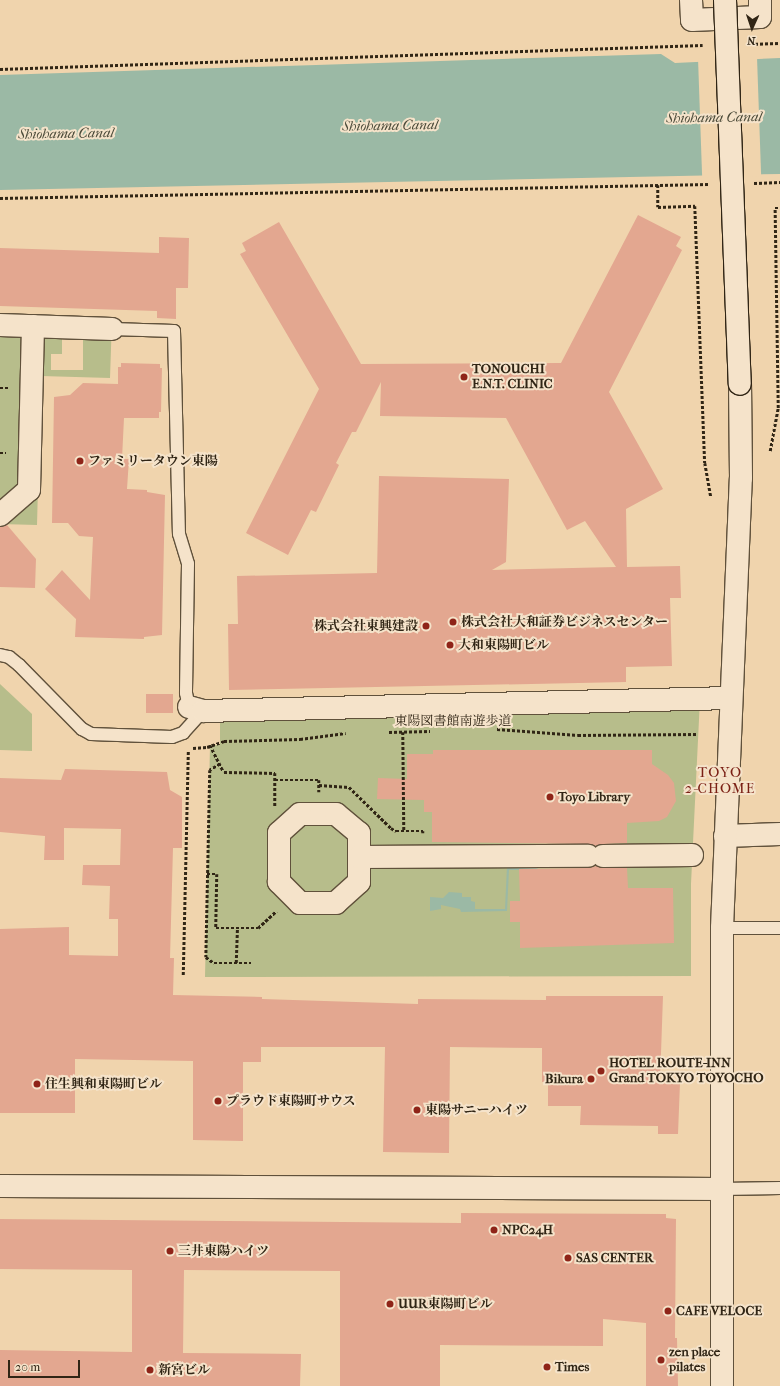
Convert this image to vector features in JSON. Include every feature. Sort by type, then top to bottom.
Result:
[{"type":"street","points":[[691,0],[692,20],[760,17],[760,0]]},
{"type":"street","points":[[722,1386],[722,928],[741,478],[740,384],[725,0]]},
{"type":"street","points":[[0,326],[112,329]]},
{"type":"street","points":[[0,515],[29,490],[33,326]]},
{"type":"street","points":[[196,709],[731,698]]},
{"type":"street","points":[[300,814],[336,814],[359,833],[359,882],[336,903],[300,903],[287,899],[279,882],[279,834],[286,818],[300,814]]},
{"type":"street","points":[[725,836],[780,834]]},
{"type":"street","points":[[359,857],[692,855]]},
{"type":"street","points":[[0,1186],[722,1189]]},
{"type":"lane","points":[[0,655],[9,657],[19,665],[82,729],[91,734],[172,737],[183,733],[196,709],[186,693],[188,564],[179,534],[174,331],[112,329]]},
{"type":"lane","points":[[722,928],[780,928]]},
{"type":"lane","points":[[722,1189],[780,1188]]},
{"type":"path","points":[[748,44],[780,42]]},
{"type":"path","points":[[0,69],[708,45]]},
{"type":"path","points":[[749,183],[780,182]]},
{"type":"path","points":[[0,198],[711,184]]},
{"type":"path","points":[[658,185],[658,207],[695,206],[705,463],[711,496]]},
{"type":"path","points":[[770,452],[778,408],[775,208],[780,208]]},
{"type":"path","points":[[0,388],[8,388]]},
{"type":"path","points":[[0,453],[7,453]]},
{"type":"path","name":"東陽図書館南遊歩道","points":[[491,729],[578,735],[698,734]]},
{"type":"path","name":"東陽図書館南遊歩道","points":[[387,731],[434,731]]},
{"type":"path","points":[[286,818],[275,806],[275,773],[224,772],[210,745],[224,740],[300,739],[352,732]]},
{"type":"path","points":[[403,732],[404,831]]},
{"type":"path","points":[[183,975],[188,748]]},
{"type":"path","points":[[220,764],[210,770],[206,957],[214,963],[251,964]]},
{"type":"path","points":[[275,780],[318,780],[319,796]]},
{"type":"path","points":[[319,785],[349,787],[390,828],[404,831],[422,831],[422,857]]},
{"type":"path","points":[[207,874],[218,874],[216,928],[258,928],[287,899]]},
{"type":"path","points":[[236,963],[237,928]]},
{"type":"green space","points":[[0,316],[112,319],[110,378],[41,376],[37,525],[0,524]],"holes":[[[62,338],[83,339],[83,370],[51,370],[51,354],[62,354]]]},
{"type":"green space","points":[[0,684],[32,714],[32,751],[0,750]]},
{"type":"green space","points":[[700,699],[691,884],[691,976],[205,977],[210,745],[220,745],[220,711]]},
{"type":"water","name":"Shiohama Canal","points":[[661,54],[675,63],[780,58],[780,174],[0,190],[0,75]]},
{"type":"water","points":[[507,866],[537,866],[538,870],[509,870],[507,911],[461,912],[460,909],[441,905],[441,909],[430,911],[430,897],[443,898],[449,892],[462,893],[462,897],[471,897],[471,901],[475,902],[475,909],[505,909]]},
{"type":"pier","points":[[757,57],[761,176],[702,178],[698,59]]},
{"type":"building","points":[[638,215],[681,237],[676,246],[682,250],[609,392],[663,489],[626,509],[627,567],[680,566],[681,598],[670,598],[672,666],[626,667],[626,682],[229,690],[228,624],[238,624],[237,576],[377,573],[379,476],[509,479],[506,562],[492,570],[616,567],[585,521],[567,530],[506,418],[380,416],[381,382],[356,432],[352,432],[336,463],[339,465],[316,512],[311,510],[288,555],[246,533],[319,389],[240,254],[246,251],[242,243],[279,222],[361,364],[561,363]]},
{"type":"building","points":[[159,237],[189,238],[188,288],[176,288],[176,319],[157,318],[157,311],[0,306],[0,248],[159,253]]},
{"type":"building","points":[[121,363],[160,364],[160,368],[162,368],[161,412],[159,412],[159,418],[124,418],[122,459],[129,459],[127,489],[147,490],[147,492],[165,495],[162,635],[144,637],[144,639],[75,637],[76,619],[45,589],[62,570],[90,600],[93,537],[79,536],[68,523],[52,523],[54,397],[70,395],[83,383],[118,384],[118,367],[121,367]]},
{"type":"building","points":[[7,525],[36,559],[35,588],[0,587],[0,527]]},
{"type":"building","points":[[146,694],[173,694],[173,713],[146,713]]},
{"type":"building","name":"Toyo Library","points":[[433,750],[652,750],[652,764],[668,775],[674,783],[676,801],[667,817],[659,821],[627,823],[627,843],[603,844],[595,846],[588,844],[432,842],[432,812],[424,812],[424,800],[377,799],[378,778],[407,779],[407,754],[433,754]]},
{"type":"building","points":[[65,769],[167,772],[170,790],[182,797],[182,848],[173,848],[170,958],[174,958],[173,995],[262,997],[262,999],[418,1004],[418,999],[546,1000],[546,996],[663,996],[660,1082],[680,1083],[678,1134],[658,1134],[658,1126],[580,1125],[581,1106],[548,1106],[548,1082],[542,1082],[542,1048],[450,1047],[449,1153],[383,1152],[385,1047],[261,1047],[261,1062],[243,1062],[243,1141],[193,1140],[193,1061],[75,1059],[75,1113],[0,1113],[0,929],[69,927],[69,955],[118,956],[118,919],[109,919],[110,886],[82,885],[83,865],[120,865],[121,829],[64,828],[64,860],[44,860],[45,836],[0,832],[0,778],[61,780]]},
{"type":"building","points":[[596,866],[603,868],[627,868],[628,888],[673,888],[674,943],[520,948],[520,922],[510,922],[510,901],[520,901],[519,869],[588,868]]},
{"type":"building","points":[[461,1213],[666,1214],[666,1218],[676,1219],[675,1338],[677,1338],[678,1386],[646,1386],[646,1323],[603,1319],[603,1346],[440,1345],[440,1386],[340,1386],[340,1271],[184,1270],[183,1353],[301,1354],[300,1386],[0,1386],[0,1350],[132,1352],[132,1270],[0,1269],[0,1219],[461,1223]]},
{"type":"place","name":"TONOUCHI E.N.T. CLINIC","points":[[464,377]]},
{"type":"place","name":"ファミリータウン東陽","points":[[80,461]]},
{"type":"place","name":"株式会社大和証券ビジネスセンター","points":[[453,622]]},
{"type":"place","name":"株式会社東興建設","points":[[426,626]]},
{"type":"place","name":"大和東陽町ビル","points":[[450,645]]},
{"type":"place","name":"Toyo Library","points":[[550,797]]},
{"type":"place","name":"HOTEL ROUTE-INN Grand TOKYO TOYOCHO","points":[[601,1071]]},
{"type":"place","name":"Bikura","points":[[591,1079]]},
{"type":"place","name":"住生興和東陽町ビル","points":[[37,1084]]},
{"type":"place","name":"プラウド東陽町サウス","points":[[218,1101]]},
{"type":"place","name":"東陽サニーハイツ","points":[[417,1110]]},
{"type":"place","name":"NPC24H","points":[[494,1230]]},
{"type":"place","name":"三井東陽ハイツ","points":[[170,1251]]},
{"type":"place","name":"SAS CENTER","points":[[568,1258]]},
{"type":"place","name":"UUR東陽町ビル","points":[[390,1304]]},
{"type":"place","name":"CAFE VELOCE","points":[[668,1311]]},
{"type":"place","name":"zen place pilates","points":[[661,1360]]},
{"type":"place","name":"Times","points":[[547,1367]]},
{"type":"place","name":"新宮ビル","points":[[150,1370]]},
{"type":"district","name":"TOYO 2-CHOME","points":[[720,782]]}]
